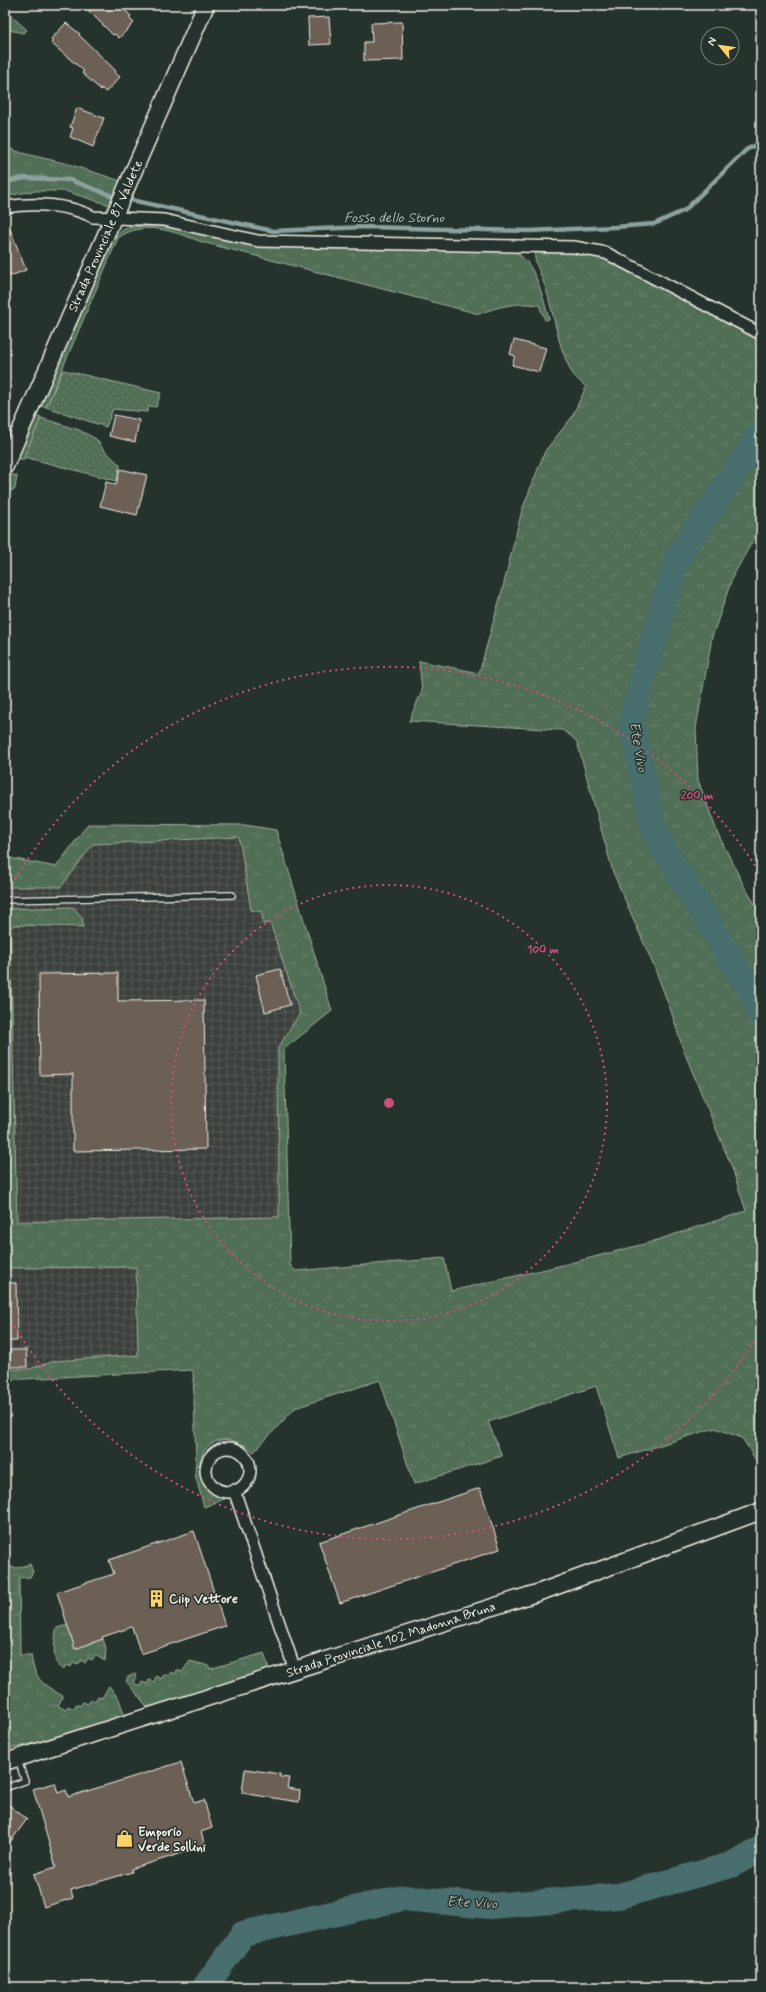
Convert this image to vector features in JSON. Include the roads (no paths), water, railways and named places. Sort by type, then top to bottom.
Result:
[{"type":"street","name":"Strada Provinciale 87 Valdete","points":[[5,466],[206,5]]},
{"type":"street","points":[[5,207],[16,205],[61,207],[93,217],[117,212],[164,220],[258,241],[574,247],[606,253],[757,332]]},
{"type":"street","points":[[234,1490],[295,1670]]},
{"type":"street","name":"Strada Provinciale 102 Madonna Bruna","points":[[9,1759],[543,1592],[761,1511]]},
{"type":"lane","points":[[5,900],[232,895]]},
{"type":"lane","points":[[5,1788],[25,1781],[9,1759]]},
{"type":"waterway","name":"Fosso dello Storno","points":[[5,182],[24,178],[70,180],[113,196],[273,231],[366,227],[529,231],[615,227],[654,224],[685,210],[746,150],[761,142]]},
{"type":"waterway","name":"Ete Vivo","points":[[761,433],[677,558],[631,719],[655,834],[753,995],[761,1015]]},
{"type":"waterway","name":"Ete Vivo","points":[[205,1987],[243,1934],[403,1898],[490,1906],[619,1896],[731,1865],[761,1849]]},
{"type":"place","name":"Ciip Vettore","points":[[156,1599]]},
{"type":"place","name":"Emporio Verde Sollini","points":[[125,1839]]}]
